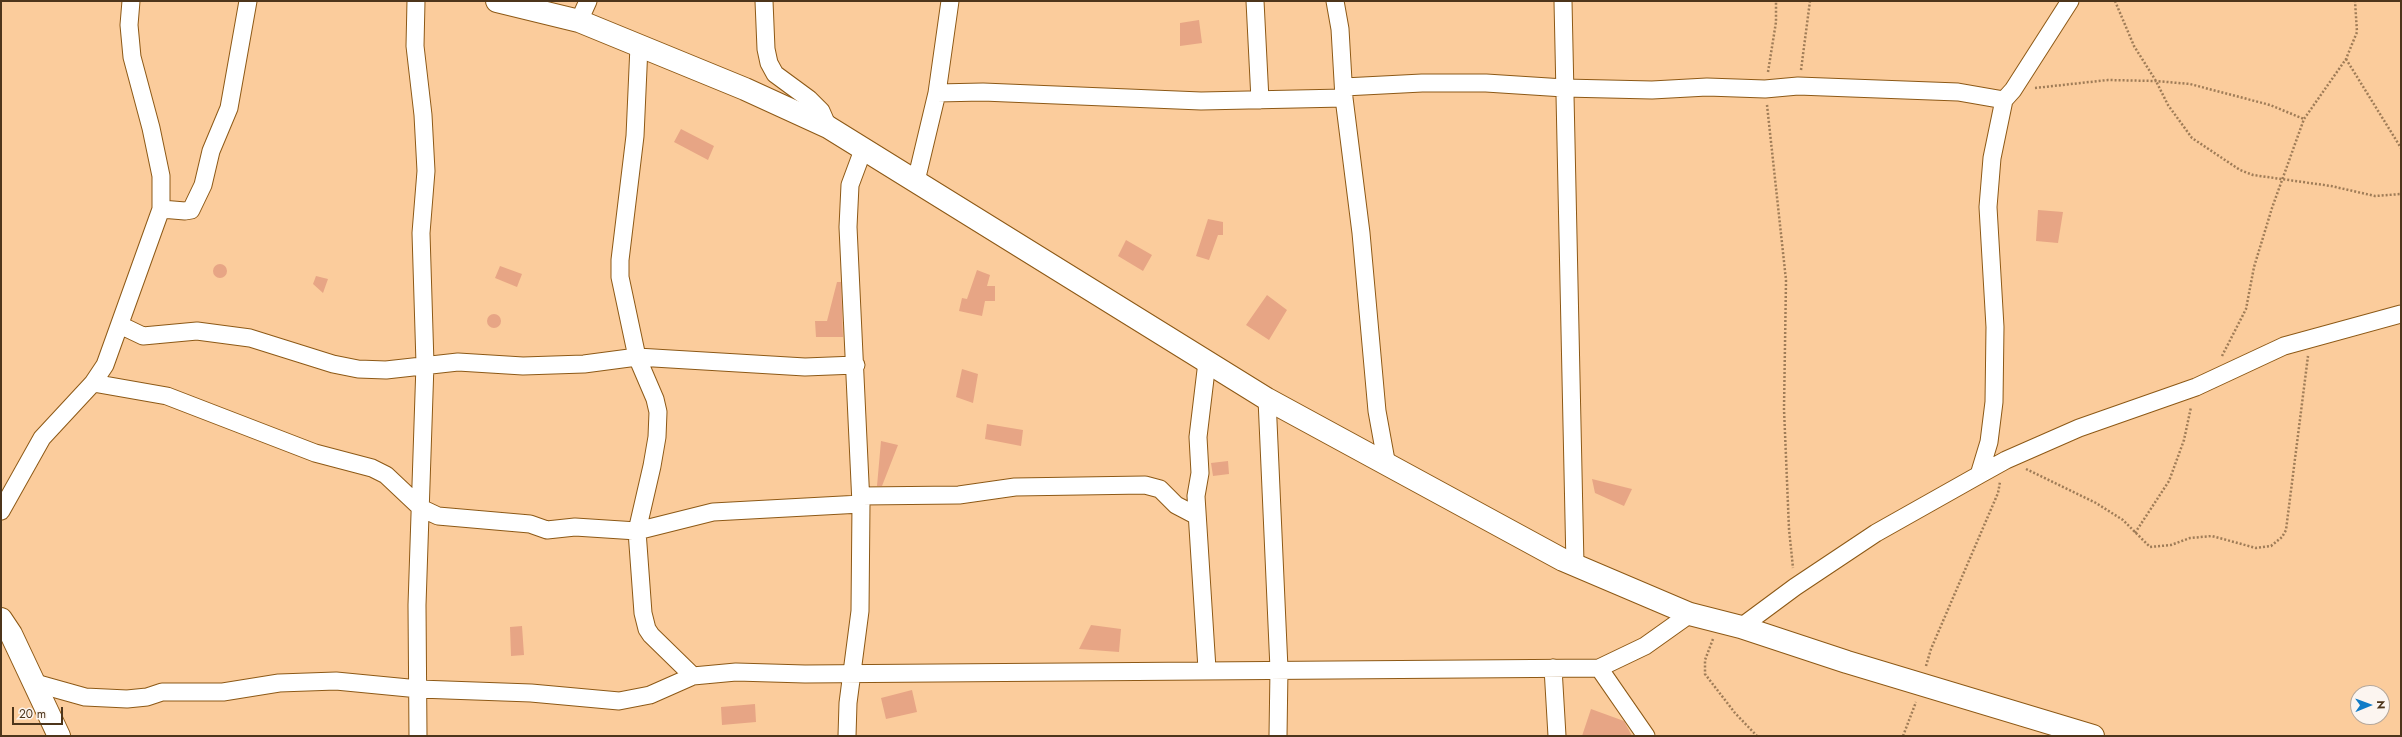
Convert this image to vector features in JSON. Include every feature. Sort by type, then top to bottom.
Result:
[{"type":"main road","points":[[497,1],[579,20],[745,89],[828,127],[1267,400],[1387,466],[1575,565],[1690,614],[1741,627],[1922,685],[2093,736]]},
{"type":"main road","points":[[1,619],[35,683],[59,736]]},
{"type":"street","points":[[1,511],[42,438],[94,383],[104,365],[120,325],[161,209],[161,176],[151,128],[132,57],[130,25],[131,1]]},
{"type":"street","points":[[161,209],[191,210],[203,185],[211,151],[229,108],[248,1]]},
{"type":"street","points":[[416,1],[415,46],[423,115],[426,171],[421,233],[425,364],[417,605],[419,689],[418,736]]},
{"type":"street","points":[[579,20],[588,1]]},
{"type":"street","points":[[764,1],[766,49],[769,62],[775,74],[809,99],[821,111],[828,127]]},
{"type":"street","points":[[916,181],[937,93],[950,1]]},
{"type":"street","points":[[1255,1],[1260,100]]},
{"type":"street","points":[[1335,1],[1361,233],[1377,411],[1387,466]]},
{"type":"street","points":[[1563,1],[1575,565]]},
{"type":"street","points":[[1980,475],[1989,442],[1994,402],[1995,327],[1988,207],[1992,158],[2009,95],[2070,1]]},
{"type":"street","points":[[639,46],[635,136],[620,260],[623,296],[637,357],[655,399],[658,412],[657,438],[637,531],[643,613],[647,629],[651,635],[693,676]]},
{"type":"street","points":[[937,93],[983,92],[1201,101],[1260,100],[1422,83],[1486,83],[1564,88],[1652,90],[1707,87],[1766,89],[1798,86],[2009,95]]},
{"type":"street","points":[[847,736],[848,703],[860,611],[861,500],[856,365],[848,227],[850,185],[864,150]]},
{"type":"street","points":[[1741,627],[1795,587],[1876,533],[2004,461],[2079,428],[2203,383],[2284,346],[2401,314]]},
{"type":"street","points":[[120,325],[143,336],[197,331],[250,338],[271,347],[333,364],[386,370],[425,364],[458,362],[523,366],[584,364],[637,357],[806,367],[856,365]]},
{"type":"street","points":[[1207,362],[1198,437],[1200,468],[1196,496],[1196,516],[1207,669]]},
{"type":"street","points":[[94,383],[167,396],[315,453],[372,468],[386,475],[421,508],[438,516],[530,524],[548,530],[576,527],[637,531],[713,512],[861,500],[959,495],[1014,487],[1146,485],[1160,489],[1176,505],[1196,516]]},
{"type":"street","points":[[1267,400],[1279,669],[1278,736]]},
{"type":"street","points":[[35,683],[85,697],[127,699],[181,691],[222,692],[279,683],[336,682],[419,689],[531,693],[619,701],[650,695],[693,676],[736,672],[853,673],[1207,669],[1599,668],[1645,646],[1690,614]]},
{"type":"street","points":[[1553,668],[1557,736]]},
{"type":"street","points":[[1599,668],[1646,736]]},
{"type":"path","points":[[1776,1],[1776,22],[1766,89],[1786,280],[1784,409],[1789,530],[1795,587]]},
{"type":"path","points":[[1798,86],[1810,1]]},
{"type":"path","points":[[2115,1],[2134,46],[2156,80],[2168,105],[2192,138],[2240,170],[2253,175],[2331,186],[2375,196],[2401,194]]},
{"type":"path","points":[[2135,533],[2169,481],[2203,383],[2246,309],[2254,267],[2304,119],[2346,59],[2357,32],[2355,1]]},
{"type":"path","points":[[2346,59],[2401,148]]},
{"type":"path","points":[[2009,95],[2108,80],[2156,80],[2190,84],[2270,105],[2304,119]]},
{"type":"path","points":[[1903,736],[1922,685],[1931,649],[1998,493],[2004,461],[2096,503],[2123,520],[2150,547],[2171,545],[2190,538],[2212,536],[2256,548],[2266,547],[2276,543],[2286,530],[2310,338]]},
{"type":"path","points":[[1719,622],[1705,660],[1705,674],[1735,713],[1757,736]]},
{"type":"building","points":[[1199,20],[1202,43],[1180,46],[1180,23]]},
{"type":"building","points":[[681,129],[714,146],[708,160],[674,142]]},
{"type":"building","points":[[2038,210],[2063,212],[2058,243],[2036,241]]},
{"type":"building","points":[[1208,219],[1223,222],[1223,235],[1218,235],[1209,260],[1196,256]]},
{"type":"building","points":[[1126,240],[1152,255],[1143,271],[1118,256]]},
{"type":"building","points":[[220,264],[225,266],[227,271],[225,276],[220,278],[215,276],[213,271],[215,266]]},
{"type":"building","points":[[500,266],[522,274],[517,287],[495,278]]},
{"type":"building","points":[[977,270],[990,275],[987,286],[995,286],[995,301],[985,301],[982,316],[959,311],[962,298],[967,299]]},
{"type":"building","points":[[316,276],[328,279],[323,293],[313,284]]},
{"type":"building","points":[[837,282],[841,282],[843,337],[816,337],[815,321],[827,321]]},
{"type":"building","points":[[1267,295],[1287,310],[1269,340],[1246,325]]},
{"type":"building","points":[[494,314],[499,316],[501,321],[499,326],[494,328],[489,326],[487,321],[489,316]]},
{"type":"building","points":[[962,369],[978,374],[973,403],[956,397]]},
{"type":"building","points":[[987,424],[1023,430],[1021,446],[985,439]]},
{"type":"building","points":[[881,441],[898,445],[882,486],[877,486]]},
{"type":"building","points":[[1228,461],[1229,474],[1213,476],[1211,463]]},
{"type":"building","points":[[1592,479],[1632,489],[1624,506],[1595,493]]},
{"type":"building","points":[[1091,625],[1121,629],[1119,652],[1079,649]]},
{"type":"building","points":[[522,626],[524,655],[511,656],[510,627]]},
{"type":"building","points":[[912,690],[917,712],[886,719],[881,698]]},
{"type":"building","points":[[755,704],[756,722],[722,725],[721,707]]},
{"type":"building","points":[[1591,709],[1624,721],[1632,736],[1582,736]]}]
